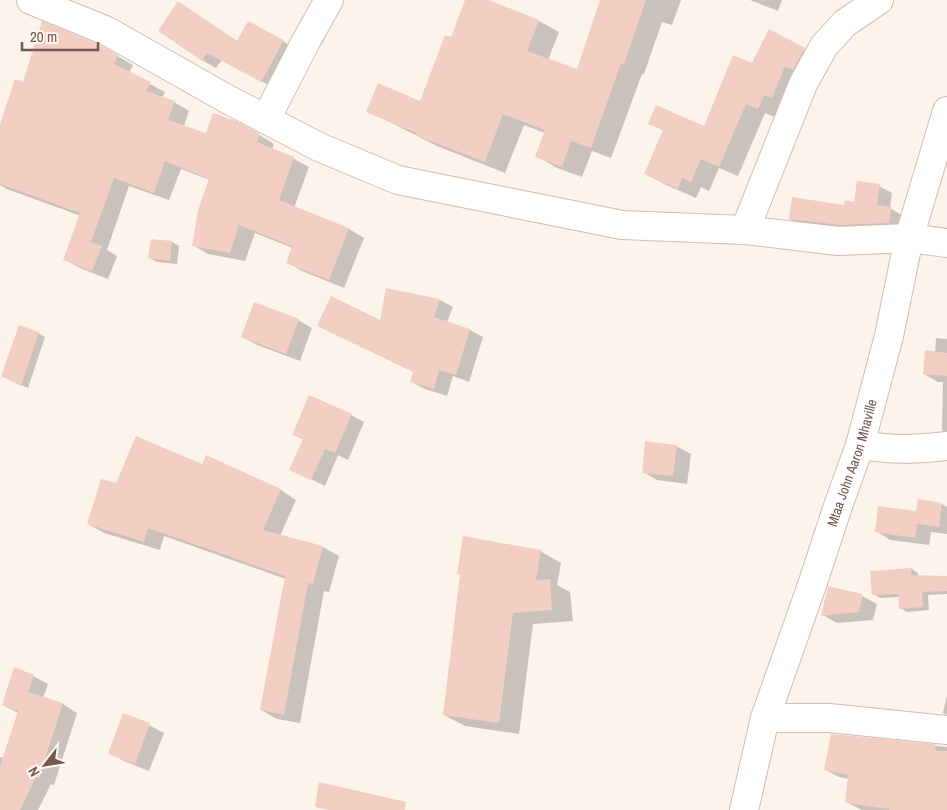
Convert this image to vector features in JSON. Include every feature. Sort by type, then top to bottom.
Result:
[{"type":"street","points":[[31,0],[107,31],[319,147],[398,180],[622,225],[745,230],[838,241],[910,238],[947,242]]},
{"type":"street","points":[[266,119],[329,0]]},
{"type":"street","points":[[745,230],[803,84],[824,46],[845,23],[880,0]]},
{"type":"street","name":"Mtaa John Aaron Mhaville","points":[[744,810],[765,718],[860,445],[889,336],[910,238],[947,111]]},
{"type":"street","points":[[860,445],[886,449],[914,450],[947,446]]},
{"type":"street","points":[[765,718],[829,718],[947,730]]},
{"type":"building","points":[[465,0],[489,0],[539,20],[527,51],[577,69],[600,0],[646,0],[624,64],[621,63],[591,148],[571,141],[562,167],[535,157],[545,130],[503,114],[485,162],[415,135],[416,133],[366,112],[378,83],[420,101],[445,35],[451,37]]},
{"type":"building","points":[[178,1],[237,41],[248,21],[284,40],[261,82],[207,53],[202,61],[158,31]]},
{"type":"building","points":[[42,21],[100,45],[118,55],[114,64],[151,82],[146,91],[175,101],[168,120],[206,133],[213,113],[236,121],[260,134],[257,142],[294,157],[279,200],[349,228],[329,280],[286,263],[292,246],[239,225],[230,253],[192,246],[198,210],[209,179],[165,161],[154,193],[114,178],[91,242],[102,246],[92,271],[63,260],[80,213],[0,184],[0,124],[15,79],[23,82]]},
{"type":"building","points":[[769,29],[805,48],[793,70],[785,66],[772,98],[764,95],[758,109],[746,104],[719,167],[701,159],[691,182],[682,178],[678,189],[644,174],[663,130],[648,124],[656,105],[704,126],[733,55],[752,63]]},
{"type":"building","points":[[857,181],[880,184],[877,205],[891,207],[889,223],[840,225],[789,219],[792,197],[844,205],[845,200],[854,202]]},
{"type":"building","points":[[151,239],[172,241],[170,261],[148,258]]},
{"type":"building","points":[[386,288],[440,299],[434,317],[470,329],[456,375],[439,370],[434,389],[410,382],[413,372],[317,326],[331,296],[380,320]]},
{"type":"building","points":[[254,302],[299,319],[286,354],[241,337]]},
{"type":"building","points":[[19,325],[39,332],[21,386],[1,376]]},
{"type":"building","points":[[925,350],[947,353],[947,376],[923,374]]},
{"type":"building","points":[[309,395],[352,414],[335,453],[325,449],[311,480],[289,470],[303,439],[292,435]]},
{"type":"building","points":[[136,436],[202,464],[206,455],[281,489],[263,530],[323,546],[313,584],[308,583],[284,715],[260,710],[285,576],[148,528],[144,542],[87,524],[101,479],[116,483]]},
{"type":"building","points":[[645,441],[677,445],[673,476],[642,473]]},
{"type":"building","points":[[918,499],[942,503],[939,527],[917,524],[915,538],[875,532],[878,506],[916,511]]},
{"type":"building","points":[[463,536],[541,550],[536,580],[550,579],[552,610],[513,613],[499,723],[443,715],[460,575],[457,574]]},
{"type":"building","points":[[912,568],[911,575],[947,576],[947,591],[922,592],[923,607],[899,609],[898,594],[872,595],[870,571]]},
{"type":"building","points":[[828,586],[863,594],[859,612],[821,616]]},
{"type":"building","points":[[14,667],[34,675],[28,692],[63,703],[39,778],[36,777],[20,810],[0,810],[0,766],[18,711],[2,705]]},
{"type":"building","points":[[123,713],[150,723],[135,764],[108,754]]},
{"type":"building","points":[[831,734],[935,744],[936,751],[947,751],[947,810],[889,810],[845,803],[848,775],[824,770]]},
{"type":"building","points":[[319,782],[406,802],[405,810],[329,810],[315,807]]}]
